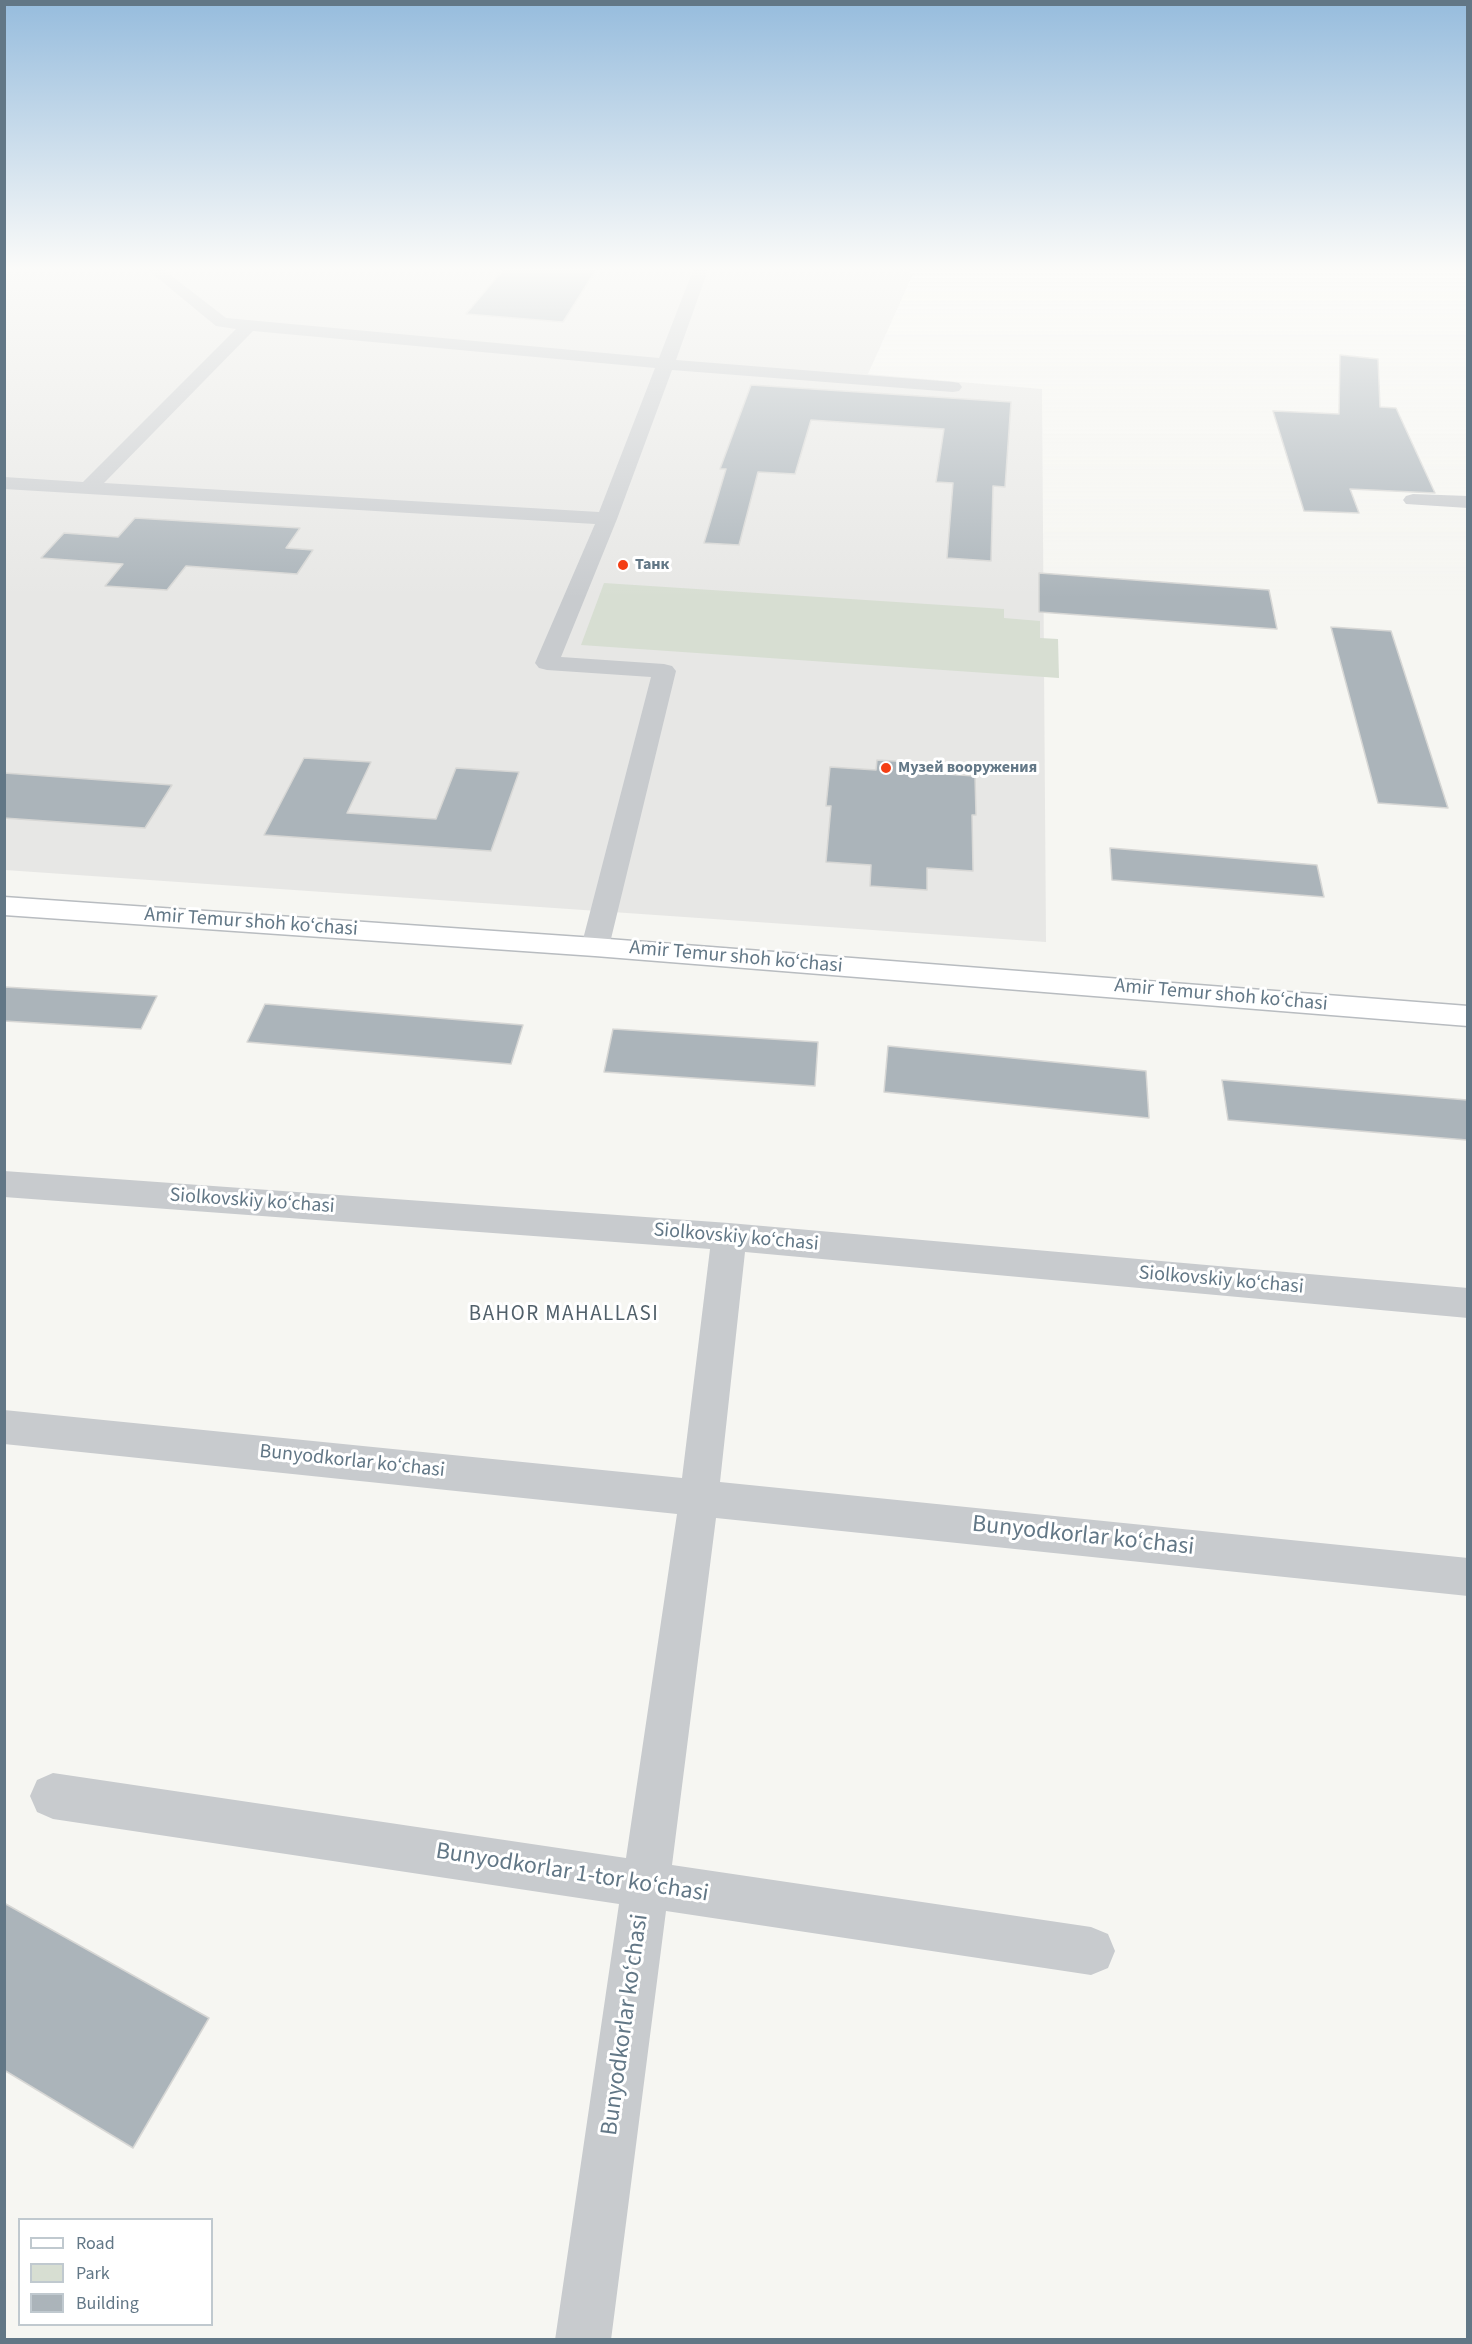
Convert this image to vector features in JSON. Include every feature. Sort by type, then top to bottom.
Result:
[{"type":"main road","name":"Amir Temur shoh ko‘chasi","points":[[4,906],[595,947],[1467,1016]]},
{"type":"street","points":[[88,488],[195,379]]},
{"type":"street","points":[[595,947],[664,671],[547,663],[607,519],[658,379]]},
{"type":"street","points":[[857,379],[953,387]]},
{"type":"street","points":[[4,483],[607,519]]},
{"type":"street","points":[[1413,500],[1467,502]]},
{"type":"street","name":"Siolkovskiy ko‘chasi","points":[[4,1184],[729,1237],[1467,1303]]},
{"type":"street","name":"Bunyodkorlar ko‘chasi","points":[[584,2340],[699,1497],[729,1237]]},
{"type":"street","name":"Bunyodkorlar ko‘chasi","points":[[4,1427],[1467,1576]]},
{"type":"street","name":"Bunyodkorlar 1-tor ko‘chasi","points":[[53,1796],[1092,1951]]},
{"type":"shaded area","points":[[4,379],[930,379],[1042,389],[1046,942],[5,870]]},
{"type":"green space","points":[[604,583],[1004,609],[1004,618],[1040,621],[1040,638],[1058,639],[1059,678],[581,645]]},
{"type":"building","points":[[1340,379],[1379,379],[1380,407],[1396,408],[1435,493],[1350,489],[1359,513],[1304,511],[1273,411],[1339,414]]},
{"type":"building","points":[[751,385],[1011,402],[1005,487],[993,486],[991,561],[947,558],[953,483],[936,482],[944,429],[811,420],[795,474],[758,472],[739,545],[704,543],[726,469],[720,469]]},
{"type":"building","points":[[135,518],[300,528],[286,548],[313,550],[297,574],[186,566],[167,590],[105,586],[123,564],[41,558],[64,533],[118,537]]},
{"type":"building","points":[[1039,573],[1269,590],[1277,629],[1039,612]]},
{"type":"building","points":[[1331,627],[1391,631],[1448,808],[1378,803]]},
{"type":"building","points":[[304,758],[371,762],[347,813],[436,819],[456,768],[519,772],[491,851],[264,835]]},
{"type":"building","points":[[877,760],[929,763],[929,773],[975,776],[976,815],[972,815],[973,871],[927,868],[927,890],[870,886],[871,865],[826,862],[831,806],[826,806],[830,767],[876,770]]},
{"type":"building","points":[[4,773],[172,785],[145,828],[4,818]]},
{"type":"building","points":[[1110,848],[1317,865],[1324,897],[1112,880]]},
{"type":"building","points":[[4,987],[157,996],[141,1029],[4,1021]]},
{"type":"building","points":[[265,1004],[523,1025],[511,1064],[247,1042]]},
{"type":"building","points":[[613,1029],[818,1042],[815,1086],[604,1072]]},
{"type":"building","points":[[888,1046],[1146,1071],[1149,1118],[884,1092]]},
{"type":"building","points":[[1222,1080],[1467,1100],[1467,1140],[1228,1120]]},
{"type":"building","points":[[4,1903],[209,2018],[133,2148],[4,2070]]},
{"type":"place","name":"Танк","points":[[623,565]]},
{"type":"place","name":"Музей вооружения","points":[[886,768]]},
{"type":"district","name":"BAHOR MAHALLASI","points":[[564,1315]]}]
